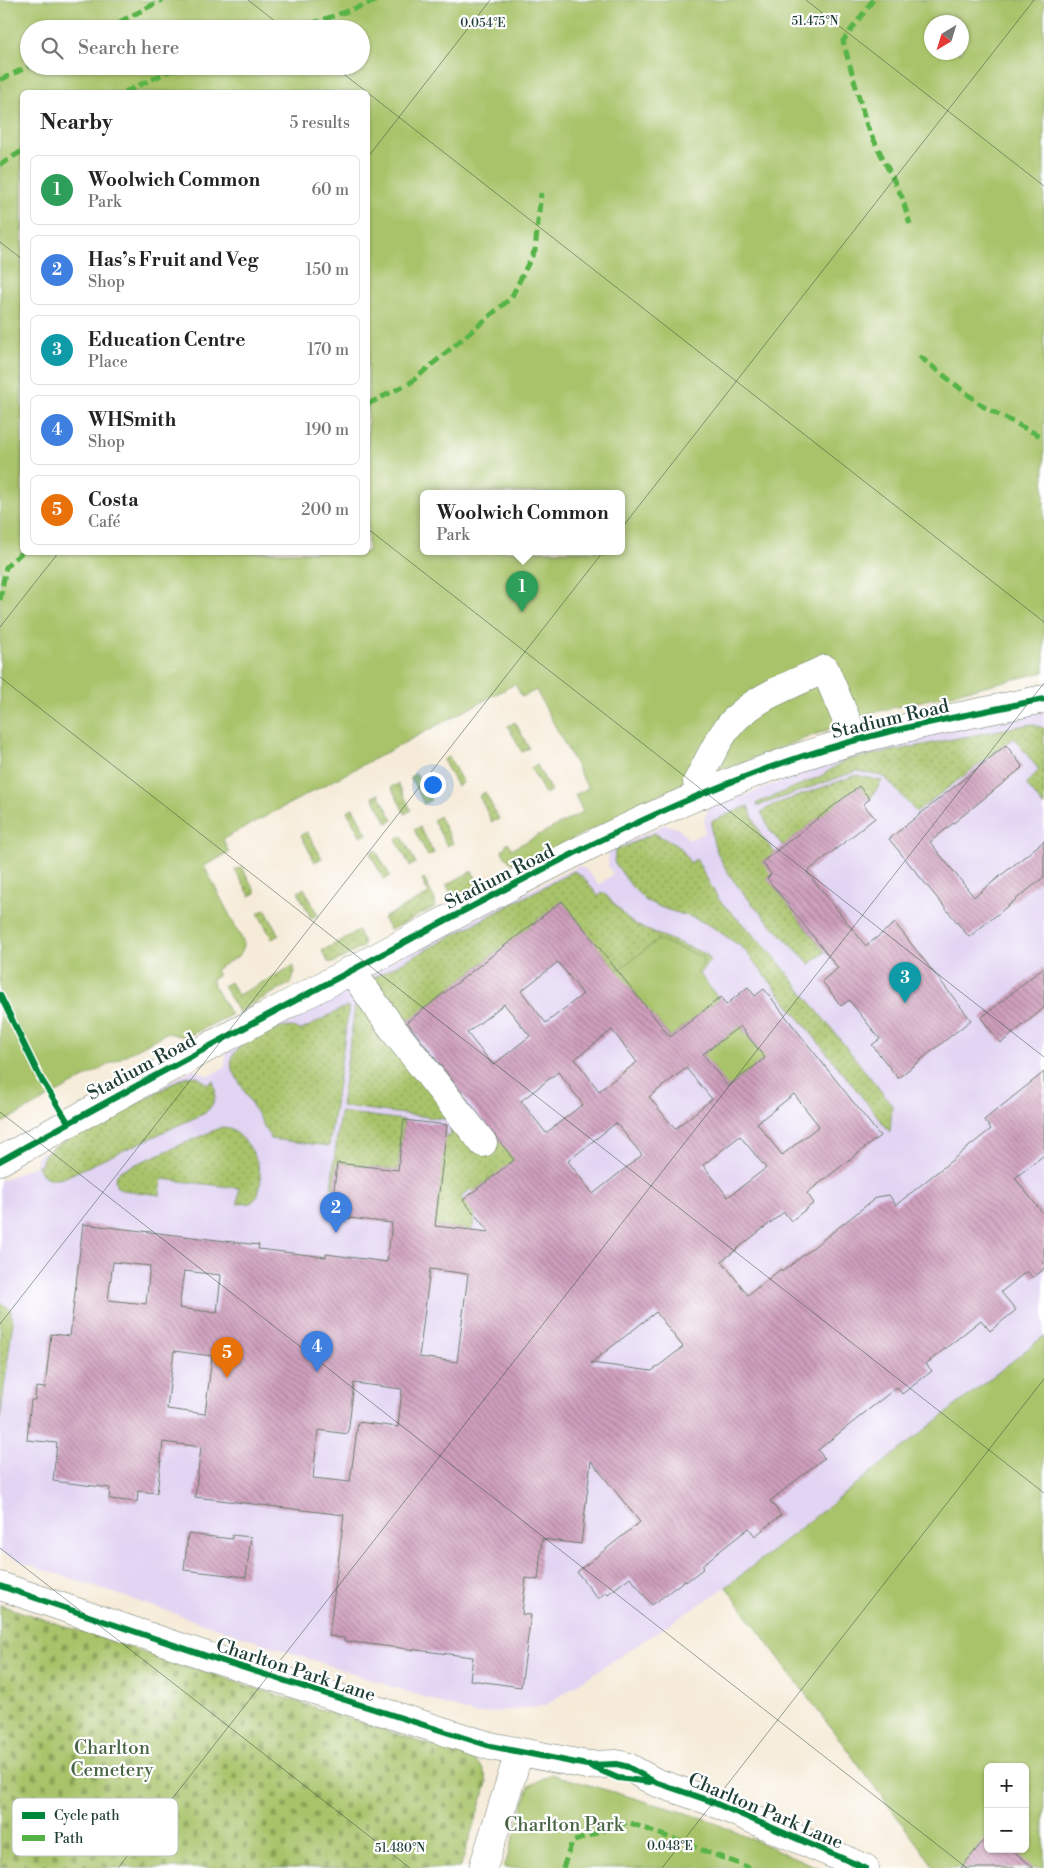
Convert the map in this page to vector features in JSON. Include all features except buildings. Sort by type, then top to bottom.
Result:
[{"type":"street","name":"Stadium Road","points":[[703,794],[697,782],[723,734],[742,712],[763,699],[825,669],[855,740]]},
{"type":"street","name":"Stadium Road","points":[[0,1161],[68,1122],[351,970],[585,849],[703,794],[771,767],[855,740],[1044,699]]},
{"type":"street","points":[[351,970],[395,1032],[483,1143]]},
{"type":"street","name":"Charlton Park Lane","points":[[0,1586],[207,1656],[490,1746],[587,1765],[617,1764],[628,1767],[654,1782],[710,1801],[865,1868]]},
{"type":"street","points":[[483,1868],[519,1753]]},
{"type":"shaded area","points":[[1044,711],[1044,1336],[726,1587],[544,1706],[474,1714],[27,1564],[0,1552],[0,1179],[4,1180],[36,1165],[37,1156],[193,1069],[209,1076],[225,1067],[226,1051],[259,1029],[291,1022],[328,1002],[345,985],[578,866],[585,869],[599,885],[613,874],[608,866],[608,852],[665,824],[679,829],[689,840],[705,833],[704,821],[708,808],[723,796],[745,795],[817,768],[840,753]]},
{"type":"green space","points":[[0,0],[1044,0],[1044,672],[871,713],[663,793],[521,865],[512,863],[503,854],[502,851],[508,842],[512,849],[583,812],[575,795],[588,788],[536,690],[522,697],[515,684],[223,839],[229,853],[204,866],[244,943],[240,955],[215,970],[218,976],[211,980],[231,1015],[186,1037],[166,1033],[0,1124]]},
{"type":"green space","points":[[515,722],[529,748],[522,752],[508,726]]},
{"type":"green space","points":[[1031,724],[1044,728],[1044,807],[1026,784],[1039,770],[1014,738],[916,812],[885,777],[857,771],[758,806],[757,803],[821,776],[845,760]]},
{"type":"green space","points":[[449,757],[463,783],[457,786],[443,760]]},
{"type":"green space","points":[[537,765],[551,791],[545,794],[531,768]]},
{"type":"green space","points":[[416,774],[431,800],[424,804],[410,777]]},
{"type":"green space","points":[[857,775],[882,781],[870,799],[859,786],[783,846],[771,832],[761,812],[773,805]]},
{"type":"green space","points":[[398,784],[411,810],[405,814],[391,787]]},
{"type":"green space","points":[[485,792],[499,819],[492,822],[479,796]]},
{"type":"green space","points":[[379,794],[393,820],[387,823],[373,797]]},
{"type":"green space","points":[[748,806],[760,834],[778,857],[771,874],[767,878],[792,910],[802,918],[800,921],[825,952],[810,964],[747,898],[720,858],[713,839],[712,821]]},
{"type":"green space","points":[[353,808],[367,834],[361,837],[347,811]]},
{"type":"green space","points":[[439,816],[453,843],[447,846],[433,820]]},
{"type":"green space","points":[[420,827],[434,853],[428,856],[414,830]]},
{"type":"green space","points":[[307,832],[322,858],[315,862],[301,835]]},
{"type":"green space","points":[[654,833],[681,848],[690,863],[696,859],[719,900],[773,955],[892,1105],[890,1132],[743,948],[711,926],[645,900],[632,887],[614,862],[615,851]]},
{"type":"green space","points":[[402,836],[416,863],[410,866],[396,840]]},
{"type":"green space","points":[[376,850],[390,876],[384,880],[370,853]]},
{"type":"green space","points":[[242,867],[256,893],[250,896],[235,870]]},
{"type":"green space","points":[[472,871],[478,882],[477,887],[458,898],[453,897],[446,885]]},
{"type":"green space","points":[[574,871],[584,878],[598,896],[603,892],[630,921],[644,929],[706,954],[710,961],[699,974],[658,940],[617,971],[562,901],[398,1029],[369,980]]},
{"type":"green space","points":[[424,879],[435,900],[435,907],[390,930],[383,918],[429,894],[422,880]]},
{"type":"green space","points":[[304,888],[318,915],[311,918],[298,892]]},
{"type":"green space","points":[[265,909],[279,935],[272,939],[258,913]]},
{"type":"green space","points":[[358,931],[364,942],[363,947],[333,963],[328,962],[322,951]]},
{"type":"green space","points":[[658,940],[703,957],[703,965],[697,971],[719,999],[670,1037],[617,971]]},
{"type":"green space","points":[[293,966],[295,972],[291,983],[238,1012],[223,986],[230,982],[238,995]]},
{"type":"green space","points":[[357,993],[482,1148],[496,1136],[514,1160],[474,1192],[471,1189],[461,1197],[475,1215],[472,1230],[435,1226],[445,1135],[450,1136],[452,1120],[341,1106]]},
{"type":"green space","points":[[347,1006],[349,1007],[329,1146],[271,1139],[232,1069],[232,1060],[236,1051],[243,1044],[262,1033],[293,1027],[302,1030]]},
{"type":"green space","points":[[740,1026],[765,1058],[726,1089],[717,1078],[719,1076],[712,1065],[700,1057]]},
{"type":"green space","points":[[196,1076],[208,1084],[213,1081],[215,1086],[215,1098],[205,1113],[63,1178],[54,1179],[47,1177],[38,1169],[37,1165],[41,1165],[44,1155],[52,1148],[185,1077]]},
{"type":"green space","points":[[340,1112],[404,1120],[398,1170],[337,1163],[334,1188],[331,1187]]},
{"type":"green space","points":[[222,1127],[232,1130],[241,1137],[256,1159],[260,1183],[258,1194],[251,1203],[238,1204],[239,1188],[162,1179],[160,1195],[122,1190],[116,1186],[115,1178],[120,1171]]},
{"type":"green space","points":[[0,1302],[10,1309],[13,1321],[0,1419]]},
{"type":"green space","points":[[1044,1336],[1044,1868],[935,1868],[726,1587]]},
{"type":"green space","name":"Charlton Cemetery","points":[[0,1605],[470,1758],[482,1768],[487,1783],[460,1868],[0,1868]]},
{"type":"green space","name":"Charlton Park","points":[[551,1774],[703,1818],[819,1868],[504,1868],[529,1786]]},
{"type":"marked path","points":[[123,20],[162,0]]},
{"type":"marked path","points":[[322,20],[379,0]]},
{"type":"marked path","points":[[873,0],[843,41],[867,126],[902,197],[910,224]]},
{"type":"marked path","points":[[0,80],[20,70]]},
{"type":"marked path","points":[[129,90],[161,75]]},
{"type":"marked path","points":[[0,165],[20,152]]},
{"type":"marked path","points":[[370,403],[410,383],[511,298],[535,250],[541,193]]},
{"type":"marked path","points":[[919,356],[984,407],[1044,438]]},
{"type":"marked path","points":[[0,600],[6,567],[20,554]]},
{"type":"marked path","points":[[563,1868],[572,1842],[628,1822],[750,1868]]},
{"type":"cycle path","points":[[0,1161],[507,888],[652,816],[752,774],[832,747],[922,724],[1044,699]]},
{"type":"cycle path","points":[[0,995],[40,1077],[68,1122]]},
{"type":"cycle path","points":[[0,1586],[207,1656],[490,1746],[587,1765],[617,1764],[628,1767],[655,1782],[710,1801],[865,1868]]},
{"type":"cycle path","points":[[590,1766],[618,1778],[650,1782]]},
{"type":"place","name":"Woolwich Common","points":[[522,612]]},
{"type":"place","name":"Education Centre","points":[[905,1003]]},
{"type":"place","name":"Has’s Fruit and Veg","points":[[336,1233]]},
{"type":"place","name":"WHSmith","points":[[317,1372]]},
{"type":"place","name":"Costa","points":[[227,1378]]}]
